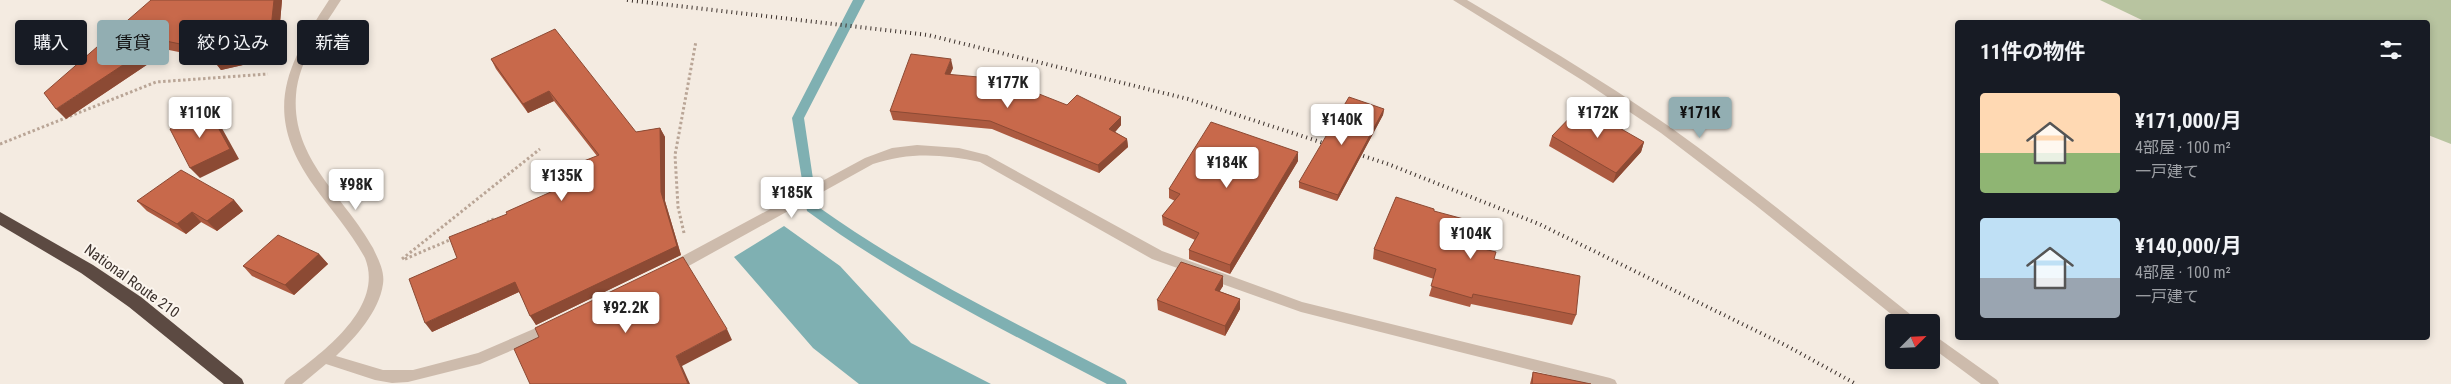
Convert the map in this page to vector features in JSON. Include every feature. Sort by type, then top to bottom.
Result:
[{"type":"highway","name":"National Route 210","points":[[0,218],[87,268],[135,302],[236,384]]},
{"type":"street","points":[[291,384],[326,358],[346,337],[361,317],[375,293],[377,276],[375,266],[364,246],[295,146],[290,110],[294,73],[310,38],[335,0]]},
{"type":"street","points":[[1459,0],[1584,76],[1664,129],[1766,206],[1900,314]]},
{"type":"street","points":[[659,276],[869,161],[892,153],[917,150],[959,153],[983,158],[1157,256],[1301,307],[1610,384]]},
{"type":"street","points":[[326,358],[356,370],[392,377],[411,377],[463,365],[496,353],[566,320]]},
{"type":"street","points":[[1940,346],[1992,384]]},
{"type":"path","points":[[696,41],[675,155],[678,207],[696,256]]},
{"type":"path","points":[[0,144],[156,82],[294,73]]},
{"type":"path","points":[[461,235],[402,260],[540,149]]},
{"type":"path","points":[[478,226],[496,218]]},
{"type":"green space","points":[[2100,0],[2451,0],[2451,144],[2430,136],[2430,20],[2142,20]]},
{"type":"water","points":[[784,226],[840,266],[911,343],[991,384],[859,384],[813,348],[734,257]]},
{"type":"building","points":[[151,0],[274,0],[272,20],[179,20],[179,44],[169,42],[169,20],[128,20]]},
{"type":"building","points":[[555,29],[636,132],[660,128],[661,192],[677,246],[530,316],[515,282],[425,323],[409,279],[457,258],[449,237],[507,214],[506,212],[553,191],[546,176],[599,155],[549,91],[523,104],[491,59]]},
{"type":"building","points":[[97,47],[97,65],[123,65],[56,109],[44,93],[76,65],[87,65],[87,56]]},
{"type":"building","points":[[911,54],[951,59],[945,74],[1001,79],[1067,105],[1077,95],[1121,117],[1109,129],[1127,139],[1098,165],[990,121],[890,111]]},
{"type":"building","points":[[1349,97],[1384,109],[1338,195],[1299,182]]},
{"type":"building","points":[[1581,106],[1644,142],[1616,173],[1552,136]]},
{"type":"building","points":[[209,111],[230,149],[190,168],[170,129]]},
{"type":"building","points":[[1211,122],[1298,152],[1230,265],[1189,250],[1199,233],[1162,216],[1180,194],[1169,189]]},
{"type":"building","points":[[181,170],[234,200],[207,221],[192,212],[177,224],[137,201]]},
{"type":"building","points":[[1396,197],[1434,209],[1434,211],[1486,225],[1480,248],[1496,252],[1494,259],[1580,276],[1576,315],[1473,294],[1472,298],[1431,286],[1436,269],[1374,249]]},
{"type":"building","points":[[278,235],[319,254],[285,285],[243,266]]},
{"type":"building","points":[[683,257],[727,329],[676,356],[688,384],[530,384],[514,349],[539,337],[535,328]]},
{"type":"building","points":[[1181,262],[1223,276],[1215,290],[1240,299],[1225,326],[1157,300]]},
{"type":"building","points":[[1533,372],[1591,384],[1532,384]]},
{"type":"waterway","points":[[859,0],[798,118],[811,208],[847,234],[923,281],[1120,384]]},
{"type":"railway","points":[[627,0],[928,35],[1188,99],[1388,164],[1539,224],[1787,346],[1856,384]]}]
